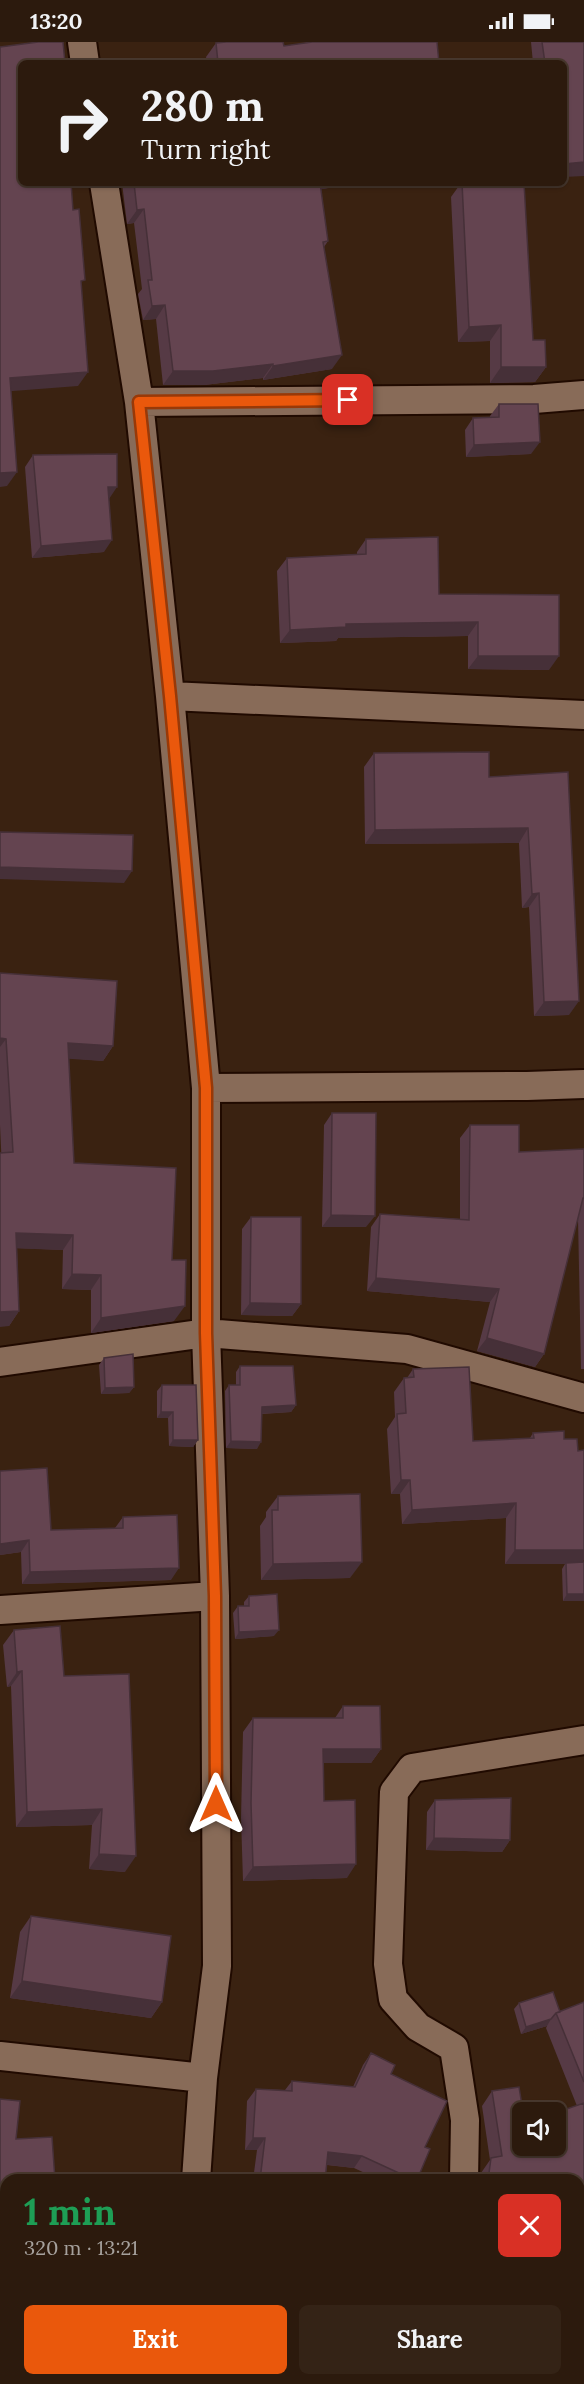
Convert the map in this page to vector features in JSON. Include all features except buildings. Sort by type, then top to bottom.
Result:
[{"type":"street","points":[[82,42],[85,60]]},
{"type":"street","points":[[104,186],[139,402],[170,696],[206,1088],[206,1333],[215,1596],[217,1966],[203,2078],[196,2174]]},
{"type":"street","points":[[139,402],[534,399],[584,395]]},
{"type":"street","points":[[170,696],[584,715]]},
{"type":"street","points":[[206,1088],[515,1087],[584,1084]]},
{"type":"street","points":[[0,1362],[206,1333],[407,1349],[584,1398]]},
{"type":"street","points":[[0,1610],[215,1596]]},
{"type":"street","points":[[464,2174],[465,2121],[454,2048],[418,2027],[393,1999],[388,1964],[394,1792],[412,1768],[584,1740]]},
{"type":"street","points":[[0,2056],[203,2078]]},
{"type":"route","points":[[216,1804],[215,1596],[206,1333],[206,1088],[170,696],[139,402],[348,400]]}]
